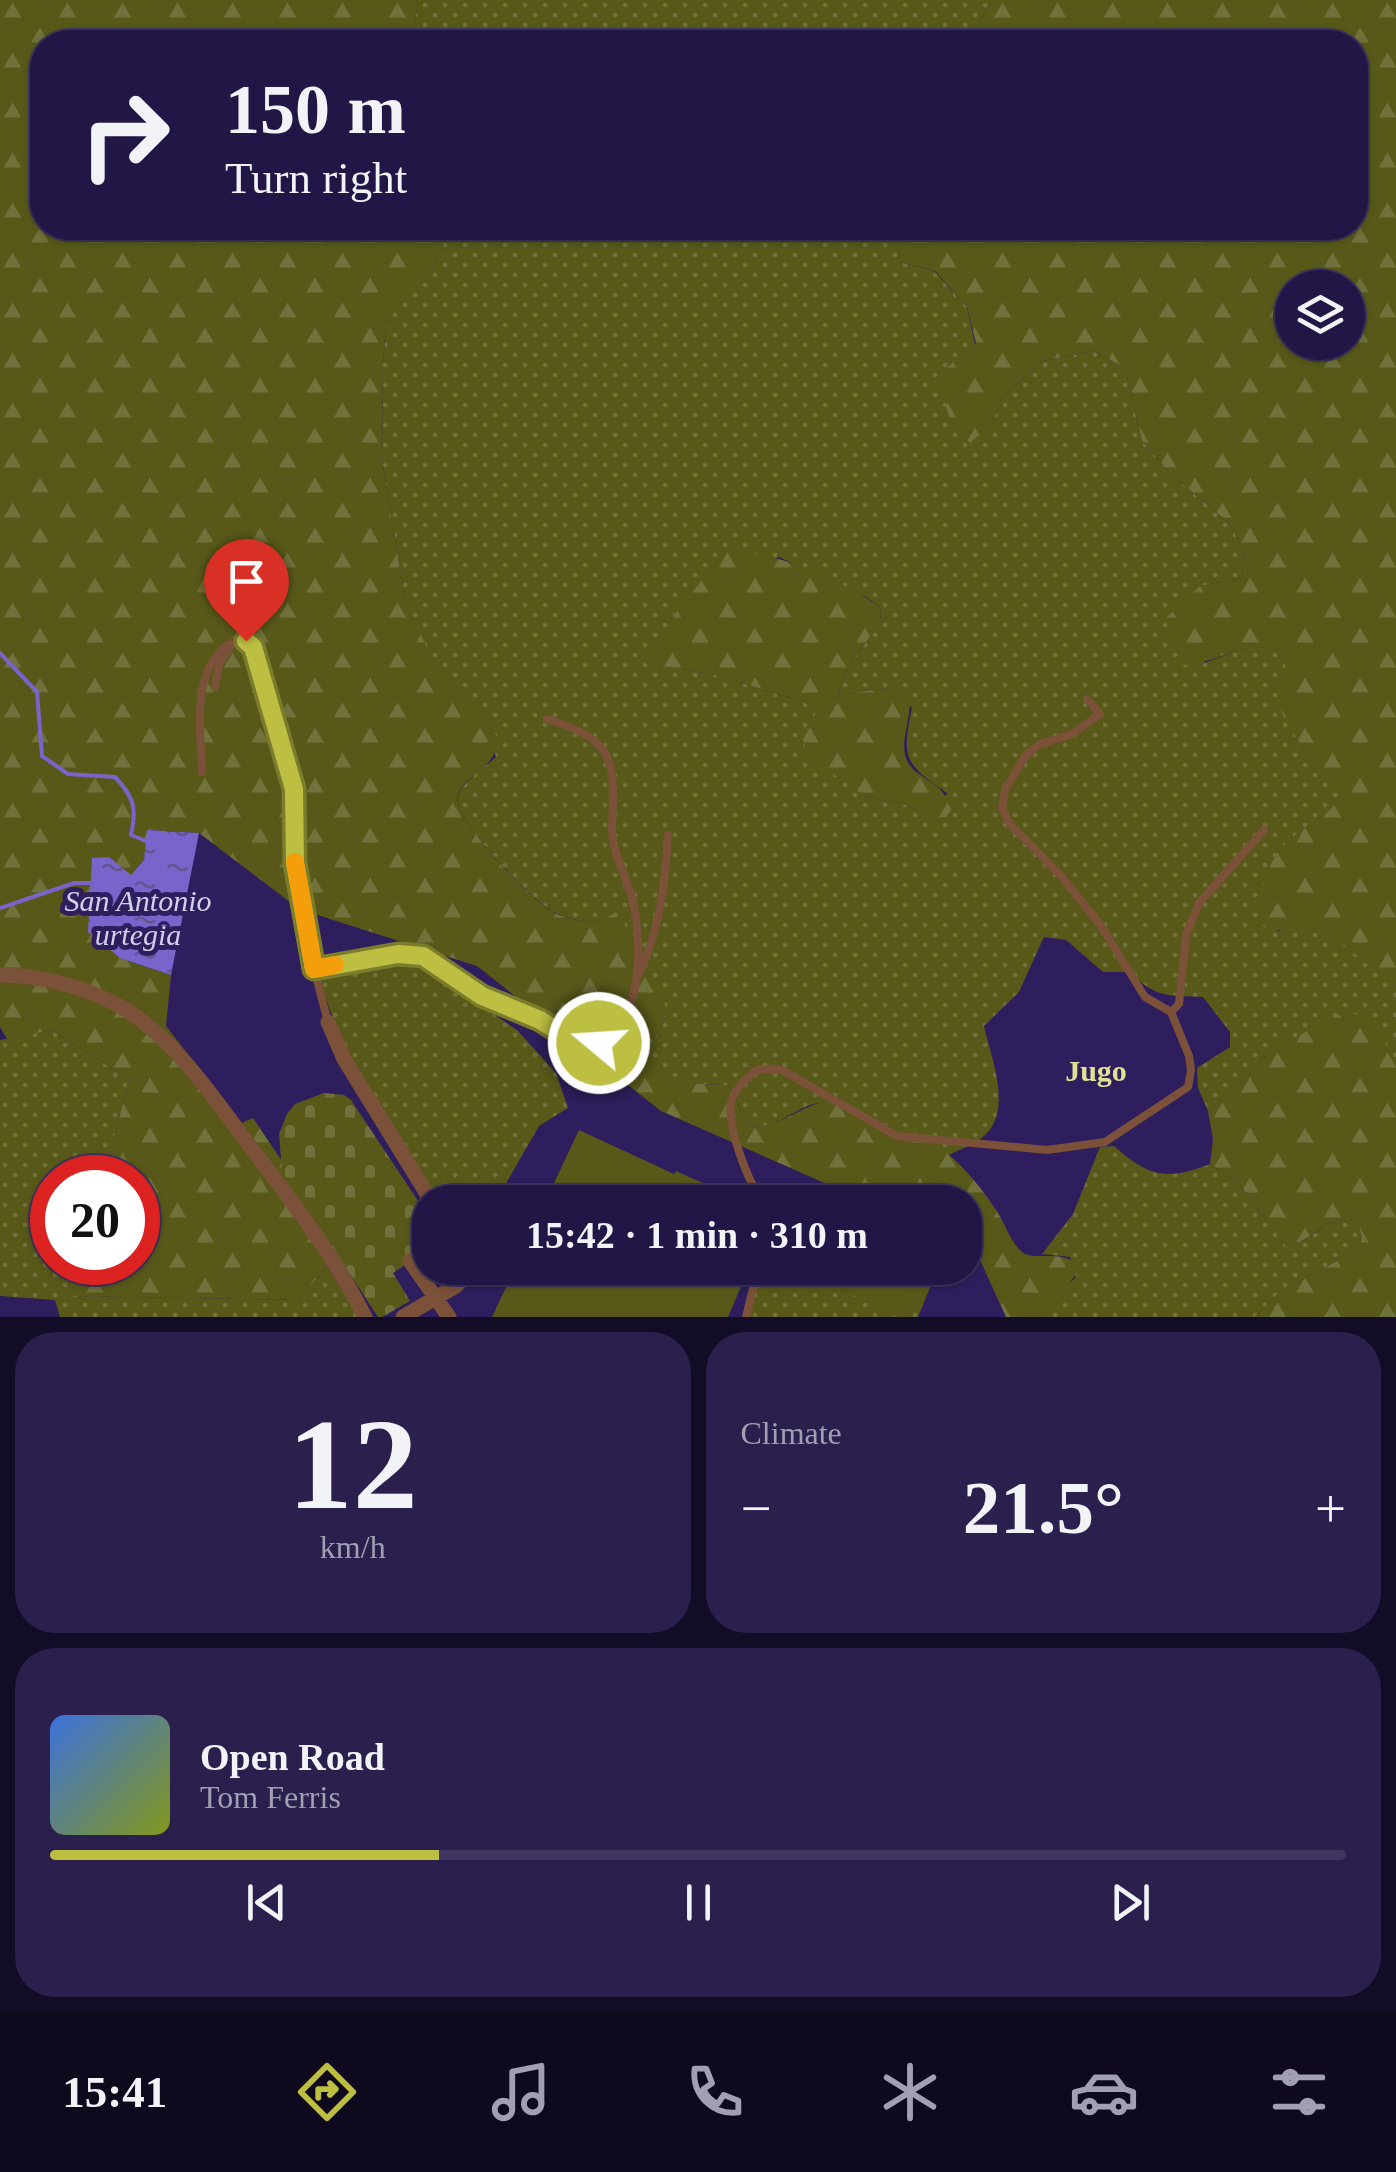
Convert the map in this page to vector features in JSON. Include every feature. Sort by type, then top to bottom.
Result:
[{"type":"street","points":[[0,974],[66,984],[110,1002],[171,1047],[292,1202],[353,1290],[365,1317]]},
{"type":"street","points":[[328,1022],[344,1059],[422,1185]]},
{"type":"street","points":[[410,1262],[449,1317]]},
{"type":"street","points":[[403,1317],[457,1285]]},
{"type":"lane","points":[[215,687],[219,665],[234,640]]},
{"type":"lane","points":[[202,772],[203,676],[216,655],[234,640],[246,641],[253,647],[294,789],[295,863],[328,1022]]},
{"type":"lane","points":[[751,1185],[731,1108],[737,1091],[758,1069],[782,1070],[897,1136],[1047,1150],[1105,1142],[1188,1087],[1192,1070],[1172,1012],[1145,997],[1102,926],[1062,877],[1009,823],[1002,808],[1005,790],[1026,755],[1040,744],[1072,734],[1100,714],[1088,699]]},
{"type":"lane","points":[[547,720],[572,727],[608,753],[614,769],[611,834],[636,916],[638,978]]},
{"type":"lane","points":[[1172,1012],[1178,1004],[1186,935],[1199,903],[1264,830]]},
{"type":"lane","points":[[314,969],[398,954],[423,956],[482,996],[588,1044],[599,1043],[626,1014],[658,926],[665,894],[668,835]]},
{"type":"lane","points":[[746,1317],[754,1285]]},
{"type":"green space","points":[[0,0],[418,0],[414,30],[30,30],[30,240],[444,240],[435,264],[395,303],[386,326],[382,459],[405,600],[433,661],[483,714],[499,740],[491,759],[458,794],[466,820],[512,876],[553,912],[598,922],[598,917],[613,915],[624,922],[637,960],[665,1005],[664,1020],[650,1051],[651,1064],[658,1073],[683,1082],[728,1085],[753,1127],[776,1122],[818,1103],[849,1102],[899,1133],[944,1151],[978,1185],[829,1185],[661,1111],[477,966],[299,909],[199,833],[148,830],[144,860],[130,876],[120,958],[171,975],[166,1026],[241,1123],[253,1118],[338,1244],[327,1266],[299,1300],[73,1296],[76,1285],[160,1285],[160,1155],[110,1155],[129,1079],[52,1030],[7,1039],[0,1027]]},
{"type":"green space","points":[[418,0],[993,0],[974,30],[414,30]]},
{"type":"green space","points":[[993,0],[1396,0],[1396,987],[1319,925],[1279,930],[1259,921],[1264,881],[1274,858],[1291,838],[1328,811],[1340,797],[1281,710],[1279,685],[1287,654],[1247,648],[1183,665],[1166,618],[1200,586],[1242,578],[1245,553],[1229,523],[1172,475],[1142,441],[1125,368],[1094,351],[1043,361],[1002,397],[992,424],[970,443],[951,422],[937,376],[976,343],[967,307],[935,271],[900,262],[899,240],[1368,240],[1368,30],[974,30]]},
{"type":"green space","points":[[444,240],[899,240],[900,262],[934,271],[967,307],[992,424],[1002,397],[1043,361],[1094,351],[1125,368],[1142,441],[1172,475],[1229,523],[1245,553],[1242,578],[1201,586],[1204,663],[1255,647],[1288,654],[1301,744],[1336,784],[1340,797],[1334,808],[1298,833],[1277,931],[1319,925],[1387,977],[1396,987],[1396,1060],[1268,1052],[1242,1083],[1208,1111],[1198,1088],[1197,1068],[1230,1047],[1230,1032],[1203,997],[1155,991],[1132,972],[1103,972],[1066,940],[1044,937],[1019,992],[984,1026],[998,1083],[998,1111],[993,1124],[973,1144],[949,1155],[894,1131],[855,1108],[832,1103],[811,1105],[773,1123],[753,1127],[728,1085],[663,1077],[648,1061],[649,1048],[665,1018],[599,922],[565,917],[544,905],[496,859],[460,807],[458,796],[464,785],[496,757],[483,714],[432,661],[405,600],[382,459],[383,363],[386,326],[394,303],[435,264]],"holes":[[[779,557],[880,607],[881,622],[849,665],[838,695],[887,688],[912,708],[907,739],[910,759],[922,775],[947,793],[934,818],[906,805],[865,796],[817,710],[804,702],[716,675],[646,663],[677,611]]]},
{"type":"green space","points":[[726,550],[806,568],[845,585],[880,607],[881,622],[849,665],[838,695],[887,688],[907,695],[906,758],[947,799],[951,810],[946,817],[934,818],[906,805],[865,796],[813,760],[805,750],[803,737],[817,710],[804,702],[716,675],[645,663],[677,611]]},
{"type":"green space","points":[[395,963],[424,967],[517,1030],[556,1073],[568,1108],[539,1126],[505,1185],[428,1185],[355,1066],[320,978]]},
{"type":"green space","points":[[1356,1014],[1370,1019],[1396,1060],[1396,1317],[1255,1317],[1282,1290],[1356,1251],[1361,1233],[1355,1221],[1345,1220],[1286,1246],[1237,1181],[1210,1164],[1213,1139],[1208,1111],[1242,1083],[1268,1052],[1337,1015]]},
{"type":"green space","points":[[52,1030],[129,1079],[110,1155],[30,1155],[30,1285],[77,1285],[74,1296],[299,1300],[327,1266],[360,1317],[60,1317],[55,1300],[0,1296],[0,1040]]},
{"type":"green space","points":[[324,1093],[344,1095],[351,1100],[412,1192],[412,1260],[393,1273],[410,1301],[382,1317],[378,1317],[282,1171],[279,1134],[295,1104]]},
{"type":"green space","points":[[579,1130],[707,1185],[553,1185]]},
{"type":"green space","points":[[1114,1146],[1148,1170],[1159,1173],[1182,1173],[1210,1164],[1237,1181],[1286,1246],[1345,1220],[1355,1221],[1361,1243],[1356,1251],[1282,1290],[1255,1317],[1044,1317],[1049,1302],[1076,1277],[1070,1257],[1042,1254],[1073,1214],[1100,1147]]},
{"type":"green space","points":[[982,1190],[1022,1252],[1056,1256],[1080,1266],[1044,1317],[1006,1317],[982,1264]]},
{"type":"green space","points":[[507,1285],[742,1285],[728,1317],[492,1317]]},
{"type":"green space","points":[[754,1285],[931,1285],[918,1317],[746,1317]]},
{"type":"green space","points":[[832,1285],[904,1285],[919,1292],[906,1317],[897,1317]]},
{"type":"water","name":"San Antonio urtegia","points":[[147,830],[199,833],[171,975],[120,958],[88,932],[92,858],[109,857],[131,875],[144,860]]},
{"type":"waterway","points":[[0,653],[37,692],[42,756],[68,774],[115,777],[132,803],[131,835],[146,841]]},
{"type":"waterway","points":[[0,908],[74,883],[91,883]]},
{"type":"slow traffic","points":[[295,862],[314,969],[335,965]]},
{"type":"district","name":"Jugo","points":[[1096,1070]]},
{"type":"route","points":[[246,641],[253,647],[294,789],[295,863],[314,969],[398,954],[423,956],[482,996],[540,1020],[568,1038],[599,1043]]}]
